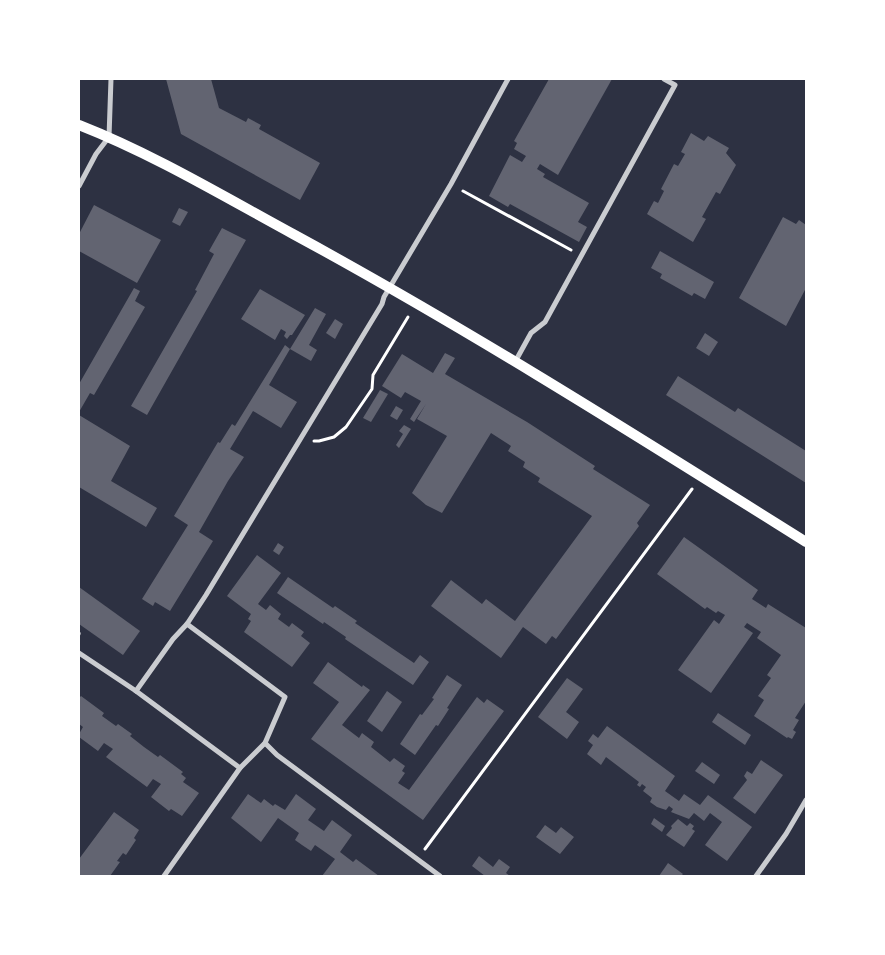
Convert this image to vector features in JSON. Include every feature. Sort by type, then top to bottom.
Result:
[{"type":"main road","points":[[79,125],[109,137],[206,187],[390,287],[806,542]]},
{"type":"street","points":[[79,186],[96,154],[109,137],[111,79]]},
{"type":"street","points":[[136,691],[172,639],[187,624],[206,595],[301,439],[451,184],[508,79]]},
{"type":"street","points":[[514,362],[532,333],[545,322],[676,85],[664,79]]},
{"type":"street","points":[[164,876],[240,768],[264,743],[285,697],[187,624]]},
{"type":"street","points":[[79,653],[136,691],[240,768]]},
{"type":"street","points":[[264,743],[277,755],[440,876]]},
{"type":"street","points":[[756,876],[786,834],[806,800]]},
{"type":"path","points":[[451,184],[582,256]]},
{"type":"path","points":[[301,439],[319,441],[334,437],[346,427],[372,388],[373,375],[417,303]]},
{"type":"path","points":[[417,860],[701,476]]},
{"type":"building","points":[[166,79],[211,79],[219,108],[246,122],[248,118],[261,125],[259,129],[320,163],[300,200],[181,134]]},
{"type":"building","points":[[549,79],[612,79],[558,175],[540,164],[537,169],[545,174],[543,177],[589,203],[578,222],[587,227],[579,242],[510,204],[508,207],[489,196],[510,155],[522,162],[526,156],[514,149],[517,143],[514,141]]},
{"type":"building","points":[[691,133],[704,141],[708,136],[729,148],[726,153],[736,165],[720,194],[716,192],[702,217],[706,219],[693,242],[647,214],[654,201],[658,203],[664,191],[661,189],[674,164],[678,166],[685,154],[681,152]]},
{"type":"building","points":[[94,205],[161,240],[137,283],[79,251],[79,234]]},
{"type":"building","points":[[179,208],[188,212],[180,226],[172,222]]},
{"type":"building","points":[[783,217],[796,224],[799,220],[806,225],[806,288],[786,326],[739,298]]},
{"type":"building","points":[[222,228],[246,240],[147,415],[131,406],[197,291],[195,290],[214,254],[209,251]]},
{"type":"building","points":[[660,251],[714,282],[705,299],[694,293],[692,296],[660,278],[662,274],[651,268]]},
{"type":"building","points":[[134,288],[140,291],[135,301],[145,307],[94,395],[90,393],[79,412],[79,384]]},
{"type":"building","points":[[260,289],[305,315],[292,335],[287,339],[284,336],[286,332],[281,329],[275,340],[241,319]]},
{"type":"building","points":[[315,308],[326,314],[309,345],[317,350],[311,361],[290,349]]},
{"type":"building","points":[[335,319],[343,324],[335,339],[326,333]]},
{"type":"building","points":[[705,333],[718,342],[709,356],[696,348]]},
{"type":"building","points":[[285,345],[290,349],[269,385],[297,402],[281,428],[253,411],[230,449],[244,457],[199,532],[213,541],[170,611],[155,602],[153,606],[142,599],[188,525],[174,516],[218,442],[220,443],[232,424],[235,426]]},
{"type":"building","points":[[445,353],[455,358],[445,374],[527,422],[595,466],[593,469],[650,505],[637,523],[639,526],[556,639],[552,636],[546,644],[523,627],[501,658],[431,606],[451,580],[482,604],[486,599],[515,621],[592,516],[538,482],[540,478],[523,467],[525,462],[508,451],[511,446],[491,433],[442,513],[426,505],[412,493],[447,436],[417,419],[426,404],[414,422],[410,419],[421,401],[405,392],[401,398],[382,386],[402,354],[433,373]]},
{"type":"building","points":[[678,376],[735,412],[738,408],[806,451],[806,483],[666,395]]},
{"type":"building","points":[[380,390],[388,394],[371,422],[363,418]]},
{"type":"building","points":[[396,406],[403,410],[397,420],[390,416]]},
{"type":"building","points":[[79,415],[130,446],[111,481],[157,508],[146,527],[79,487]]},
{"type":"building","points":[[404,425],[411,429],[399,448],[396,445],[403,434],[399,431]]},
{"type":"building","points":[[684,537],[758,590],[752,599],[766,608],[768,604],[806,628],[806,701],[795,718],[799,720],[793,730],[796,732],[792,739],[787,738],[754,716],[764,700],[758,696],[771,678],[767,675],[781,655],[757,638],[761,632],[747,623],[744,627],[753,633],[711,693],[678,670],[714,620],[719,624],[725,615],[718,611],[716,613],[707,607],[705,609],[657,574]]},
{"type":"building","points":[[278,543],[284,547],[279,555],[273,551]]},
{"type":"building","points":[[257,555],[281,573],[258,604],[266,610],[270,605],[281,614],[278,619],[289,627],[292,623],[304,632],[301,636],[310,643],[292,667],[244,632],[251,621],[248,619],[251,614],[227,596]]},
{"type":"building","points":[[288,577],[333,608],[335,606],[357,621],[355,623],[414,663],[420,655],[429,662],[413,685],[345,639],[346,637],[324,622],[323,624],[277,593]]},
{"type":"building","points":[[79,587],[140,631],[123,655],[79,624]]},
{"type":"building","points":[[328,662],[362,687],[363,685],[370,690],[342,725],[359,738],[362,733],[374,742],[371,747],[390,762],[394,758],[405,766],[402,771],[405,773],[398,783],[409,790],[477,697],[484,703],[487,699],[504,711],[423,820],[311,739],[339,702],[313,683]]},
{"type":"building","points":[[447,675],[462,685],[438,726],[436,725],[415,755],[400,744],[420,714],[422,715],[434,699],[432,698]]},
{"type":"building","points":[[567,678],[583,689],[566,712],[579,722],[567,739],[538,717]]},
{"type":"building","points":[[387,691],[402,702],[382,732],[367,721]]},
{"type":"building","points":[[81,696],[104,713],[102,716],[116,726],[118,724],[132,734],[130,736],[144,747],[158,757],[160,755],[183,772],[181,774],[186,778],[183,782],[199,793],[182,816],[171,809],[169,811],[151,797],[161,784],[153,779],[147,787],[106,757],[113,749],[104,743],[98,751],[79,737],[83,727],[79,724],[79,698]]},
{"type":"building","points":[[718,713],[751,735],[745,745],[712,722]]},
{"type":"building","points":[[607,726],[675,776],[665,791],[679,801],[684,794],[700,805],[708,795],[752,827],[727,861],[705,845],[722,822],[710,813],[704,821],[694,813],[689,819],[671,812],[673,809],[669,806],[666,810],[657,807],[650,802],[652,798],[643,791],[646,787],[642,784],[640,787],[637,785],[639,782],[606,757],[601,765],[587,754],[593,745],[588,741],[593,734],[598,738]]},
{"type":"building","points":[[761,760],[783,775],[755,814],[733,798],[747,780],[744,776],[747,771],[752,774]]},
{"type":"building","points":[[702,762],[720,775],[714,784],[695,771]]},
{"type":"building","points":[[248,794],[261,803],[264,799],[273,806],[275,804],[285,810],[296,794],[316,809],[308,820],[324,831],[332,820],[352,835],[340,852],[353,862],[356,859],[379,876],[322,876],[335,859],[315,845],[311,851],[295,840],[299,833],[278,818],[261,842],[231,818]]},
{"type":"building","points":[[114,812],[139,830],[134,838],[136,840],[126,855],[123,853],[117,861],[120,862],[110,876],[79,876],[79,859]]},
{"type":"building","points":[[654,818],[665,826],[662,832],[651,824]]},
{"type":"building","points":[[678,819],[687,826],[690,823],[694,826],[692,829],[695,831],[684,847],[666,835]]},
{"type":"building","points":[[545,825],[556,833],[561,827],[574,837],[560,854],[536,837]]},
{"type":"building","points":[[479,856],[493,867],[499,859],[510,867],[506,873],[510,876],[485,876],[472,866]]},
{"type":"building","points":[[668,863],[683,874],[681,876],[659,876]]}]
